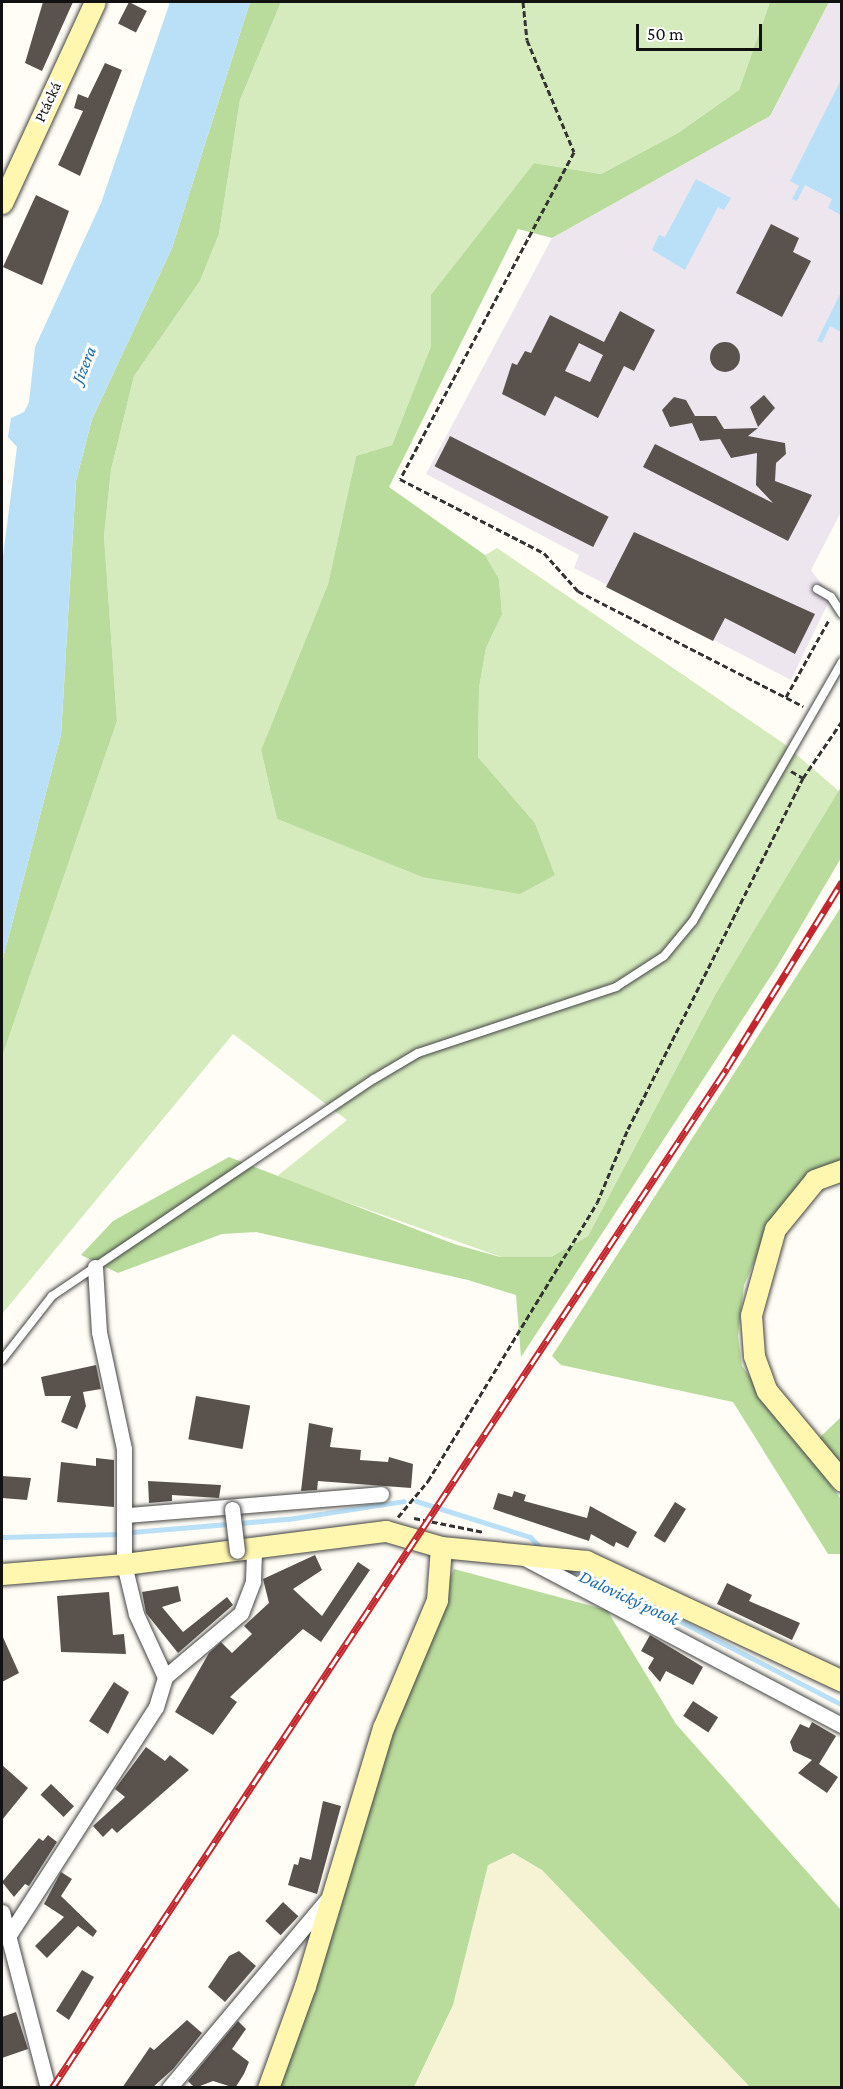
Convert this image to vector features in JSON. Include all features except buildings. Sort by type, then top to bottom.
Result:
[{"type":"main road","name":"Ptácká","points":[[2,203],[95,2]]},
{"type":"main road","points":[[842,1170],[815,1180],[775,1229],[751,1315],[754,1356],[767,1391],[842,1481]]},
{"type":"main road","points":[[2,1574],[124,1564],[386,1531],[441,1547],[562,1556],[586,1561],[842,1681]]},
{"type":"main road","points":[[268,2088],[334,1892],[382,1728],[437,1600],[441,1547]]},
{"type":"street","points":[[95,1268],[99,1332],[124,1449],[127,1515],[124,1564],[136,1614],[165,1677]]},
{"type":"street","points":[[127,1515],[232,1509],[381,1494]]},
{"type":"street","points":[[9,1935],[156,1707],[165,1677],[241,1613],[253,1581],[232,1509]]},
{"type":"street","points":[[525,1554],[842,1725]]},
{"type":"street","points":[[169,2088],[334,1892]]},
{"type":"street","points":[[2,1912],[37,2063],[48,2088]]},
{"type":"lane","points":[[817,589],[839,610]]},
{"type":"lane","points":[[2,1360],[52,1296],[418,1053],[616,987],[664,956],[693,921],[842,662]]},
{"type":"path","points":[[523,2],[527,40],[574,152],[400,479],[544,553],[578,591],[815,712]]},
{"type":"path","points":[[786,698],[839,610]]},
{"type":"path","points":[[386,1531],[428,1481],[597,1203],[694,992],[763,867],[803,778],[842,721]]},
{"type":"shaded area","points":[[829,2],[841,2],[841,512],[811,570],[831,597],[791,680],[574,568],[579,555],[426,474],[552,238],[770,116]]},
{"type":"shaded area","points":[[513,1853],[542,1870],[750,2087],[414,2088],[453,2005],[488,1864]]},
{"type":"green space","points":[[250,2],[281,2],[240,100],[219,234],[200,281],[134,376],[111,470],[104,536],[117,721],[2,1057],[2,962],[61,735],[76,481],[92,419],[172,248]]},
{"type":"green space","points":[[281,2],[770,2],[739,90],[678,133],[601,174],[534,163],[432,295],[431,346],[392,445],[356,456],[328,584],[261,750],[277,819],[422,877],[555,875],[535,823],[478,757],[479,688],[486,648],[502,613],[499,579],[485,555],[497,548],[783,743],[840,792],[715,995],[588,1236],[551,1257],[501,1257],[276,1177],[347,1120],[233,1034],[2,1314],[2,1057],[117,721],[104,536],[111,470],[134,376],[200,281],[219,234],[240,100]]},
{"type":"green space","points":[[770,2],[829,2],[770,116],[552,238],[518,229],[389,487],[485,555],[499,579],[502,614],[486,648],[479,688],[478,757],[535,823],[555,875],[520,894],[422,877],[277,819],[261,750],[328,584],[356,456],[392,445],[431,346],[431,295],[534,163],[601,174],[678,133],[739,90]]},
{"type":"green space","points":[[841,787],[841,858],[778,965],[521,1357],[516,1295],[468,1280],[256,1232],[222,1234],[118,1273],[81,1255],[113,1221],[229,1157],[454,1244],[500,1257],[551,1257],[588,1236],[715,995]]},
{"type":"green space","points":[[841,907],[841,1162],[764,1240],[744,1285],[738,1336],[742,1366],[841,1499],[841,1554],[828,1554],[733,1402],[561,1365],[552,1356]]},
{"type":"green space","points":[[840,1418],[841,1420],[841,1471],[816,1441]]},
{"type":"green space","points":[[454,1569],[607,1610],[676,1724],[841,1910],[841,2087],[750,2087],[542,1870],[513,1853],[488,1865],[453,2005],[414,2087],[271,2088],[388,1722]]},
{"type":"water","name":"Jizera","points":[[170,2],[250,2],[172,248],[92,419],[76,481],[61,735],[2,962],[2,564],[17,447],[8,437],[11,418],[24,412],[29,402],[35,347],[101,203]]},
{"type":"water","points":[[841,80],[841,215],[828,208],[832,199],[805,185],[797,201],[792,199],[799,186],[790,181]]},
{"type":"water","points":[[696,179],[731,198],[724,210],[718,207],[685,270],[652,250],[659,235],[665,237]]},
{"type":"water","points":[[841,292],[841,332],[830,326],[822,343],[817,341]]},
{"type":"waterway","name":"Dalovický potok","points":[[132,1532],[288,1519],[404,1501]]},
{"type":"waterway","name":"Dalovický potok","points":[[416,1501],[530,1537],[543,1550]]},
{"type":"waterway","name":"Dalovický potok","points":[[2,1537],[119,1534]]},
{"type":"waterway","name":"Dalovický potok","points":[[561,1566],[608,1584],[842,1705]]},
{"type":"railway","points":[[52,2088],[727,1068],[842,882]]}]
